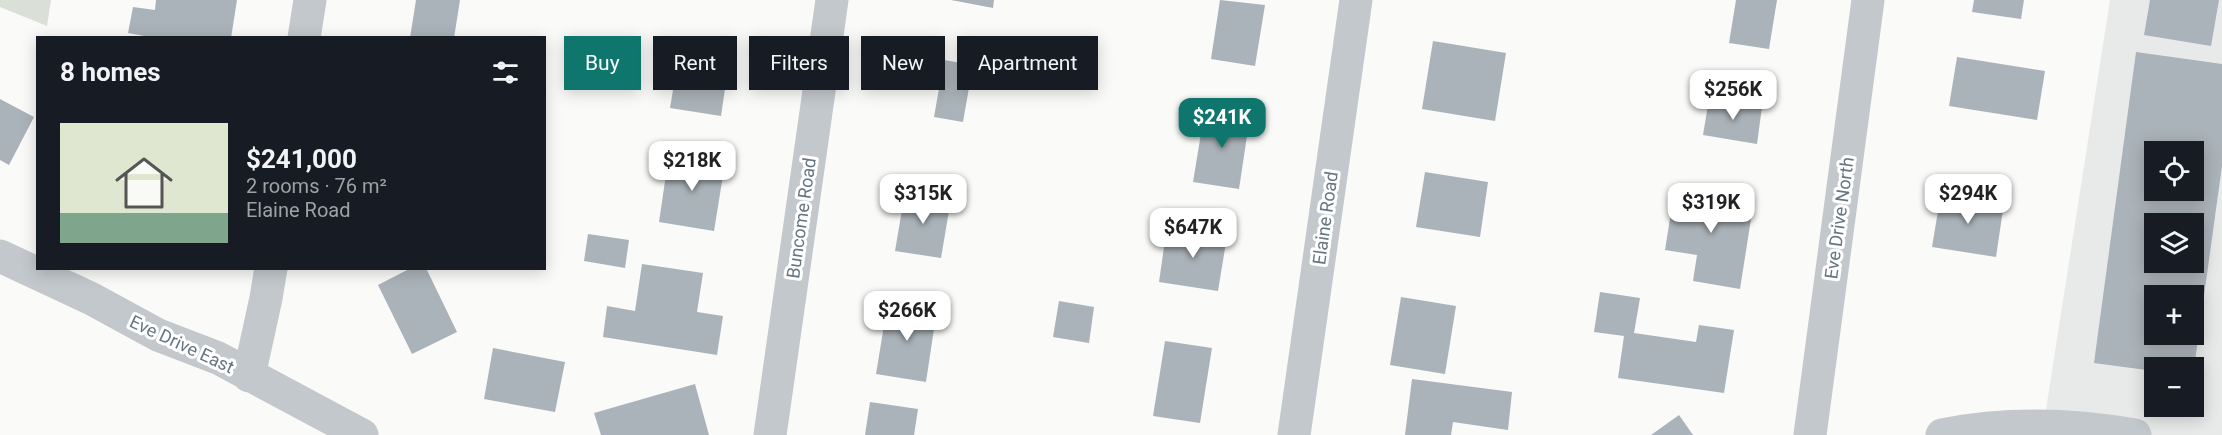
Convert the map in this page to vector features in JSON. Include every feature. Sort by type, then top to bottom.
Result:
[{"type":"street","points":[[304,36],[310,0]]},
{"type":"street","name":"Buncome Road","points":[[770,435],[832,0]]},
{"type":"street","name":"Elaine Road","points":[[1294,435],[1356,0]]},
{"type":"street","name":"Eve Drive North","points":[[1810,435],[1868,0]]},
{"type":"street","name":"Eve Drive East","points":[[0,256],[92,299],[158,335],[218,358],[362,435]]},
{"type":"street","points":[[249,376],[271,270]]},
{"type":"street","points":[[1942,435],[1964,430],[2033,425],[2092,428],[2135,435]]},
{"type":"shaded area","points":[[0,0],[51,0],[47,26],[0,7]]},
{"type":"shaded area","points":[[2110,0],[2222,0],[2222,435],[2042,435]]},
{"type":"building","points":[[156,0],[237,0],[231,36],[144,36],[128,33],[133,7],[155,10]]},
{"type":"building","points":[[416,0],[460,0],[454,36],[410,36]]},
{"type":"building","points":[[951,0],[994,0],[993,8]]},
{"type":"building","points":[[1220,0],[1265,5],[1255,66],[1211,59]]},
{"type":"building","points":[[1736,0],[1777,0],[1769,49],[1729,43]]},
{"type":"building","points":[[1974,0],[2024,0],[2021,19],[1972,12]]},
{"type":"building","points":[[2150,0],[2219,0],[2211,46],[2144,35]]},
{"type":"building","points":[[1433,41],[1506,53],[1495,121],[1422,109]]},
{"type":"building","points":[[2136,52],[2222,64],[2222,166],[2204,296],[2204,285],[2144,285],[2144,345],[2197,345],[2196,357],[2144,357],[2144,370],[2094,363]]},
{"type":"building","points":[[1957,57],[2045,71],[2037,120],[1949,106]]},
{"type":"building","points":[[945,60],[957,62],[957,90],[969,90],[963,122],[934,117],[939,90],[945,90]]},
{"type":"building","points":[[673,90],[725,90],[721,116],[670,108]]},
{"type":"building","points":[[0,99],[34,117],[9,165],[0,160]]},
{"type":"building","points":[[1709,99],[1762,107],[1757,144],[1703,135]]},
{"type":"building","points":[[1205,109],[1250,116],[1239,189],[1193,182]]},
{"type":"building","points":[[669,154],[725,163],[714,231],[659,222]]},
{"type":"building","points":[[1425,172],[1488,182],[1480,237],[1416,227]]},
{"type":"building","points":[[1675,187],[1754,200],[1740,289],[1693,281],[1697,255],[1665,250]]},
{"type":"building","points":[[905,192],[951,199],[941,258],[895,251]]},
{"type":"building","points":[[1941,193],[2004,203],[1996,257],[1932,247]]},
{"type":"building","points":[[1167,226],[1227,236],[1218,291],[1159,282]]},
{"type":"building","points":[[588,234],[629,240],[625,268],[584,261]]},
{"type":"building","points":[[642,264],[703,273],[697,312],[723,316],[717,355],[603,337],[607,306],[635,311]]},
{"type":"building","points":[[407,270],[427,270],[457,332],[412,354],[378,285]]},
{"type":"building","points":[[1600,292],[1640,298],[1634,333],[1696,342],[1699,325],[1734,330],[1724,393],[1618,378],[1624,336],[1594,332]]},
{"type":"building","points":[[1401,297],[1456,306],[1445,374],[1390,365]]},
{"type":"building","points":[[888,301],[937,309],[926,382],[876,374]]},
{"type":"building","points":[[1059,301],[1094,307],[1089,343],[1053,337]]},
{"type":"building","points":[[1165,341],[1212,348],[1200,423],[1153,416]]},
{"type":"building","points":[[493,348],[565,362],[555,412],[484,399]]},
{"type":"building","points":[[1412,379],[1512,392],[1508,430],[1453,422],[1451,435],[1405,435]]},
{"type":"building","points":[[695,384],[709,435],[601,435],[594,413]]},
{"type":"building","points":[[870,402],[918,409],[914,435],[865,435]]},
{"type":"building","points":[[1679,415],[1693,435],[1651,435]]}]
